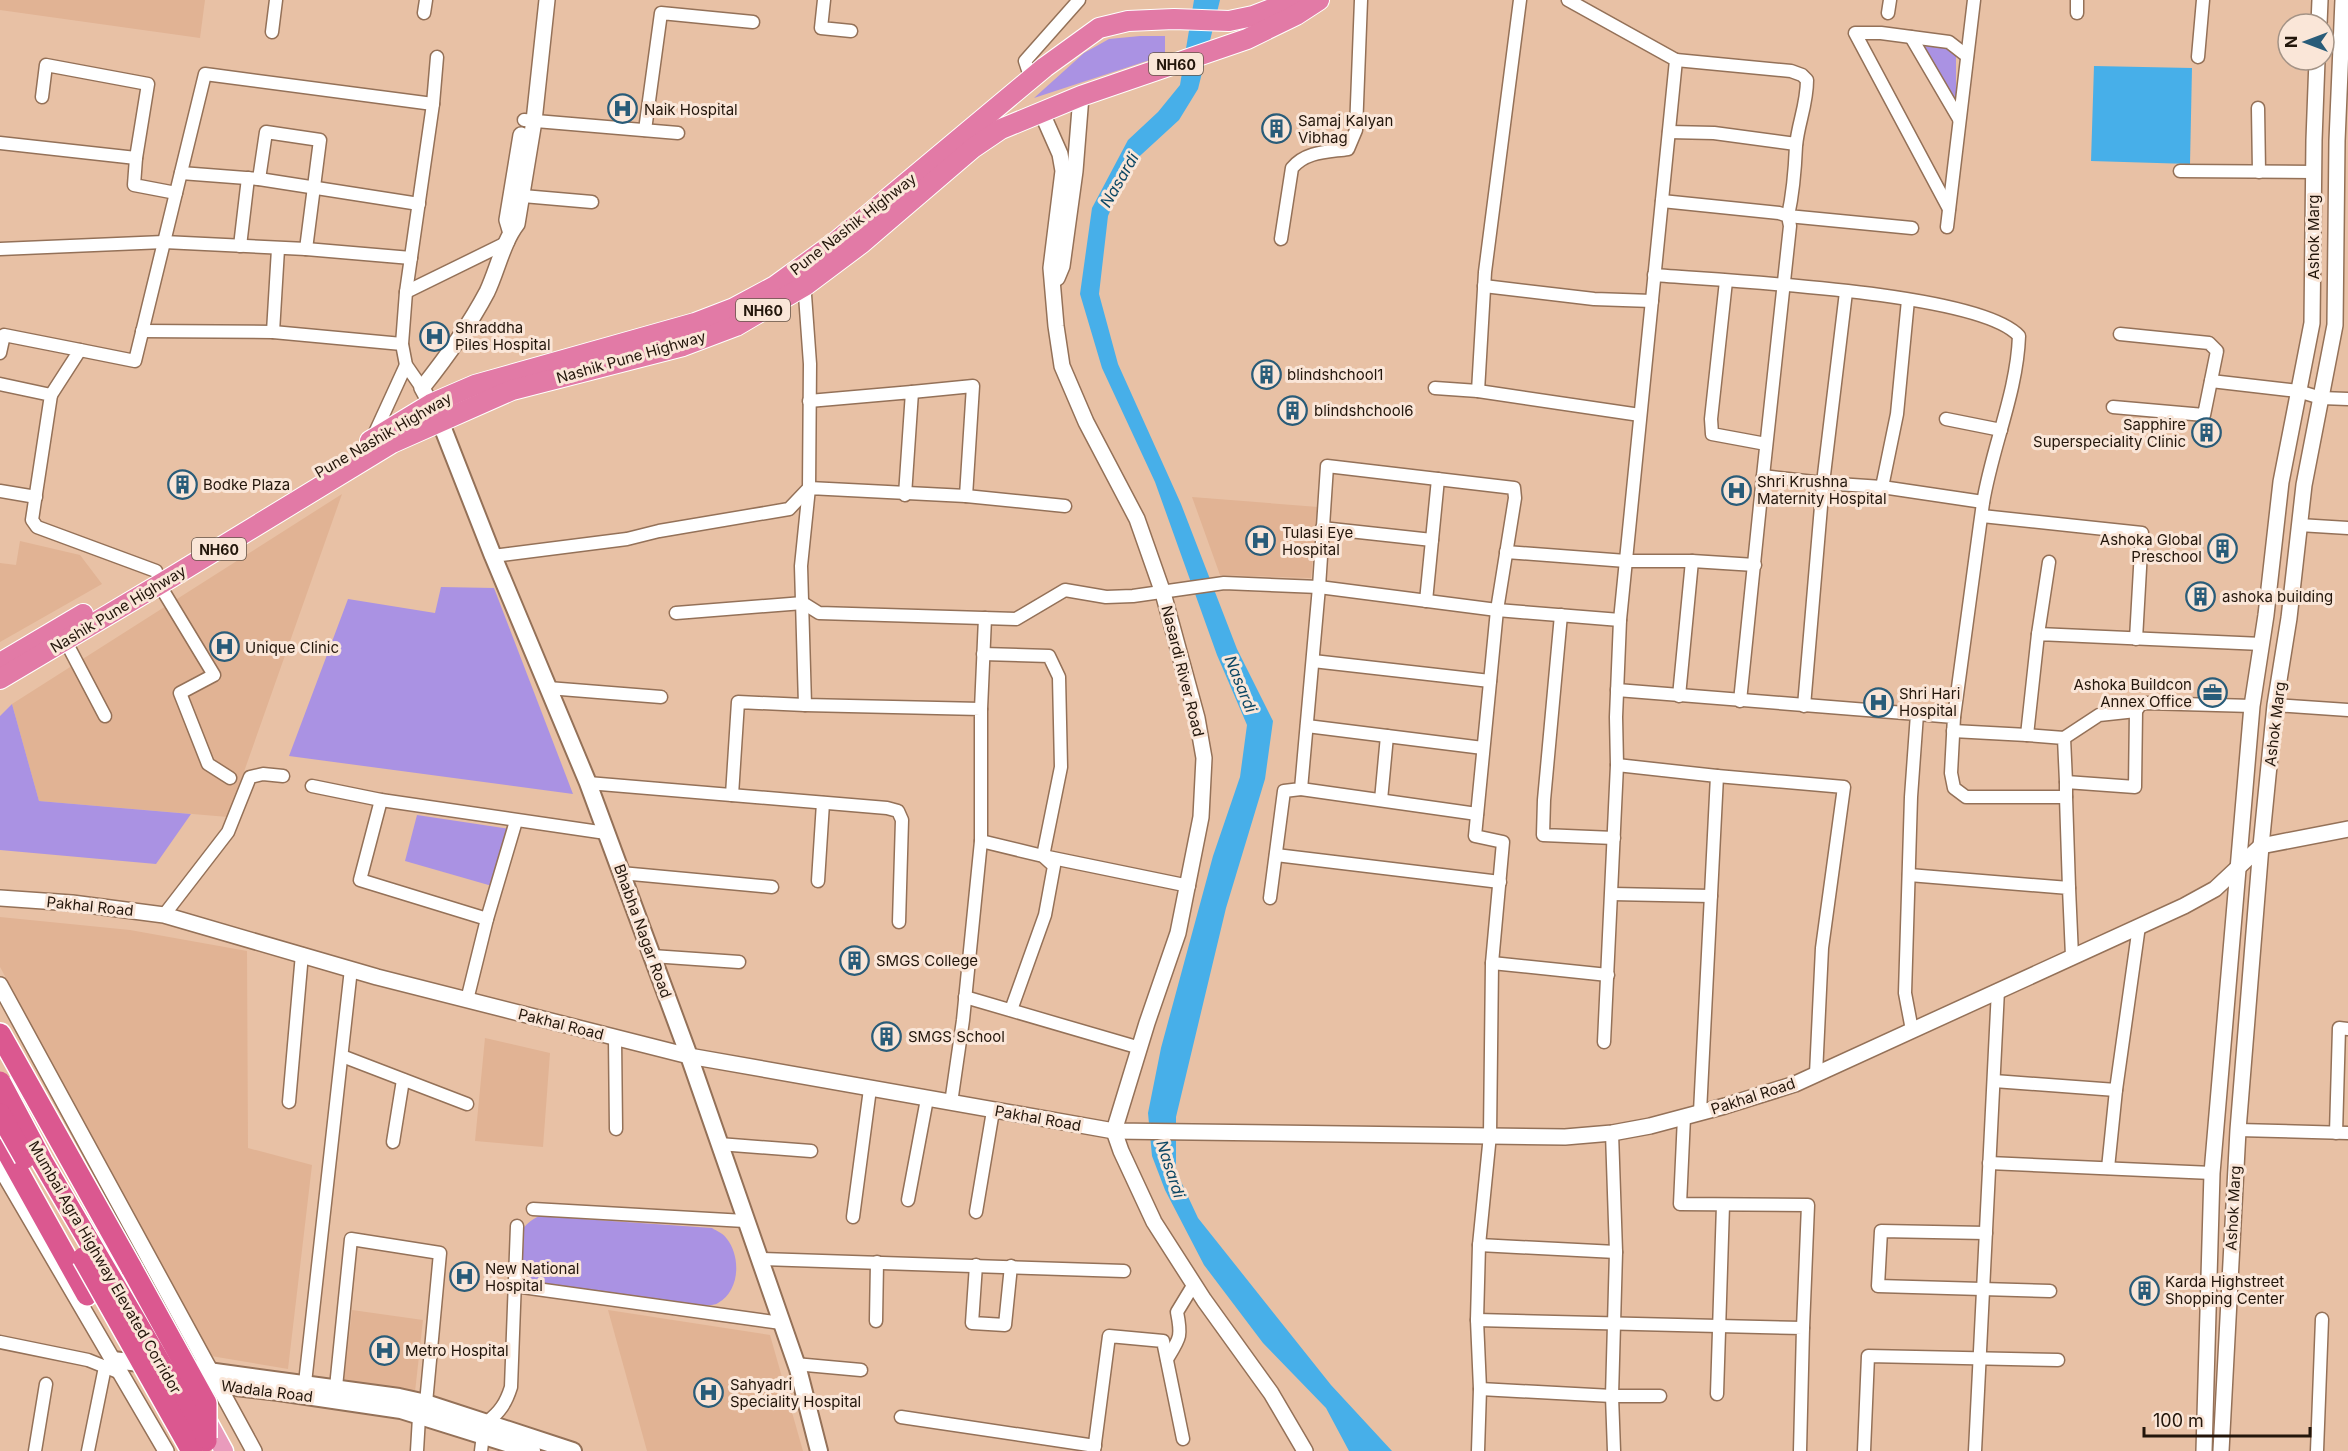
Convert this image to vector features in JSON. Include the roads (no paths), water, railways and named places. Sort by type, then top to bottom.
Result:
[{"type":"highway","name":"NH60","points":[[1038,73],[1099,28],[1128,21],[1174,19],[1229,21],[1253,16],[1295,0]]},
{"type":"highway","name":"Nashik Pune Highway","points":[[0,679],[65,640],[158,578],[392,443],[431,405],[512,390],[683,346],[736,326],[803,277],[862,243],[973,148],[1001,129],[1081,96],[1247,39],[1296,15],[1319,0]]},
{"type":"highway","name":"Pune Nashik Highway","points":[[803,277],[837,241],[1038,73]]},
{"type":"highway","name":"Pune Nashik Highway","points":[[0,663],[158,578],[372,440],[431,405]]},
{"type":"highway","points":[[0,1034],[206,1403],[205,1449]]},
{"type":"highway","name":"Mumbai Agra Highway Elevated Corridor","points":[[0,1082],[42,1161],[205,1449]]},
{"type":"highway","name":"Mumbai Agra Highway Elevated Corridor","points":[[0,1114],[205,1449]]},
{"type":"highway","points":[[0,1139],[148,1402],[163,1421],[205,1449]]},
{"type":"main road","name":"Bhabha Nagar Road","points":[[431,405],[588,783],[689,1056],[795,1364],[819,1451]]},
{"type":"main road","points":[[0,1053],[180,1374],[205,1449]]},
{"type":"main road","points":[[0,1126],[122,1367],[183,1451]]},
{"type":"main road","points":[[122,1367],[213,1377]]},
{"type":"main road","name":"Wadala Road","points":[[213,1377],[336,1387],[422,1410],[484,1436],[532,1451]]},
{"type":"main road","name":"Wadala Road","points":[[213,1377],[401,1410],[422,1410]]},
{"type":"main road","name":"Wadala Road","points":[[484,1436],[573,1451]]},
{"type":"street","points":[[272,32],[276,0]]},
{"type":"street","points":[[538,0],[539,33]]},
{"type":"street","points":[[431,405],[446,359],[487,292],[509,237],[517,224],[523,196],[539,33],[547,0]]},
{"type":"street","points":[[824,0],[821,28],[851,31]]},
{"type":"street","points":[[1038,73],[1025,61],[1079,0]]},
{"type":"street","points":[[1281,239],[1292,168],[1299,159],[1307,156],[1348,149],[1356,130],[1361,0]]},
{"type":"street","points":[[1478,391],[1484,286],[1494,190],[1520,0]]},
{"type":"street","points":[[1568,0],[1676,60],[1791,71],[1802,75],[1807,80],[1807,98],[1796,144],[1793,192],[1788,216],[1790,226],[1785,286],[1766,444],[1740,701]]},
{"type":"street","points":[[1947,227],[1974,0]]},
{"type":"street","points":[[2198,57],[2202,0]]},
{"type":"street","name":"Ashok Marg","points":[[2221,1451],[2238,1130],[2275,705],[2289,618],[2304,485],[2335,325],[2342,164],[2345,4]]},
{"type":"street","points":[[645,130],[661,13],[753,22]]},
{"type":"street","points":[[1949,209],[1855,33],[1881,33],[1948,42],[1967,56]]},
{"type":"street","points":[[1911,37],[1959,119]]},
{"type":"street","points":[[431,405],[406,365],[402,344],[406,292],[433,104],[437,57]]},
{"type":"street","points":[[1604,1042],[1617,765],[1620,620],[1676,60]]},
{"type":"street","points":[[42,97],[46,65],[148,84],[134,185],[176,193]]},
{"type":"street","name":"Ashok Marg","points":[[2204,1451],[2212,1173],[2252,706],[2262,644],[2281,482],[2312,323],[2317,72]]},
{"type":"street","points":[[0,353],[3,335],[135,361],[205,74],[433,104]]},
{"type":"street","points":[[1052,292],[1062,266],[1075,171],[1081,96]]},
{"type":"street","points":[[2258,108],[2259,172]]},
{"type":"street","name":"Nasardi River Road","points":[[1041,111],[1060,154],[1063,171],[1051,268],[1058,349],[1068,382],[1137,519],[1170,591],[1204,758],[1201,817],[1179,933],[1140,1048],[1121,1131]]},
{"type":"street","points":[[529,120],[678,133]]},
{"type":"street","points":[[509,237],[507,220],[529,120]]},
{"type":"street","points":[[240,246],[266,132],[320,140],[306,249]]},
{"type":"street","points":[[1669,132],[1714,133],[1796,144]]},
{"type":"street","points":[[0,143],[136,158]]},
{"type":"street","points":[[2180,171],[2314,172]]},
{"type":"street","points":[[181,173],[314,186],[419,204]]},
{"type":"street","points":[[523,196],[592,202]]},
{"type":"street","points":[[1662,201],[1912,228]]},
{"type":"street","points":[[406,292],[509,237]]},
{"type":"street","points":[[0,249],[164,242],[306,249],[411,258]]},
{"type":"street","points":[[273,332],[278,249]]},
{"type":"street","points":[[1654,275],[1846,292],[1938,303],[1998,323],[2019,336],[2019,349],[1983,502],[1954,717],[1951,773],[1954,788],[1966,797],[2066,797]]},
{"type":"street","points":[[803,277],[810,364],[809,488],[801,566],[805,705]]},
{"type":"street","points":[[1726,281],[1711,419],[1712,434],[1766,444]]},
{"type":"street","points":[[1484,286],[1594,299],[1652,301]]},
{"type":"street","points":[[1804,706],[1823,483],[1846,292]]},
{"type":"street","points":[[1882,487],[1896,414],[1908,300]]},
{"type":"street","points":[[142,331],[273,332],[402,344]]},
{"type":"street","points":[[2113,407],[2204,415],[2207,410],[2217,351],[2209,344],[2120,334]]},
{"type":"street","points":[[80,350],[51,395],[32,520],[37,526],[158,578],[214,675],[180,693],[208,764],[230,777]]},
{"type":"street","points":[[372,440],[406,365]]},
{"type":"street","points":[[2211,381],[2298,391],[2321,398],[2348,399]]},
{"type":"street","points":[[0,384],[51,395]]},
{"type":"street","points":[[809,401],[973,386],[966,496]]},
{"type":"street","points":[[1435,388],[1478,391],[1640,415]]},
{"type":"street","points":[[905,495],[912,392]]},
{"type":"street","points":[[1946,419],[2001,430]]},
{"type":"street","points":[[1301,789],[1327,466],[1514,488],[1515,498],[1497,610],[1475,836],[1503,842],[1492,963],[1490,1135],[1479,1245],[1478,1451]]},
{"type":"street","points":[[1763,476],[1882,487],[1983,502]]},
{"type":"street","points":[[1426,601],[1438,478]]},
{"type":"street","points":[[809,488],[905,495],[966,496],[1065,506]]},
{"type":"street","points":[[493,556],[627,539],[659,531],[789,509],[809,488]]},
{"type":"street","points":[[0,491],[36,497]]},
{"type":"street","points":[[1982,516],[2142,533],[2136,639]]},
{"type":"street","points":[[2300,525],[2348,528]]},
{"type":"street","points":[[1322,528],[1432,540]]},
{"type":"street","points":[[1506,552],[1626,561],[1692,561],[1755,565]]},
{"type":"street","points":[[1679,696],[1692,561]]},
{"type":"street","points":[[2027,735],[2038,633],[2049,562]]},
{"type":"street","points":[[676,613],[803,603],[819,613],[1016,619],[1065,590],[1106,597],[1224,583],[1319,587],[1497,610],[1620,620]]},
{"type":"street","points":[[1561,615],[1544,800],[1543,835],[1614,838]]},
{"type":"street","points":[[951,1103],[965,997],[981,841],[981,709],[985,618]]},
{"type":"street","points":[[2038,633],[2262,644]]},
{"type":"street","points":[[65,640],[105,716]]},
{"type":"street","points":[[983,654],[1049,656],[1059,677],[1061,767],[1042,856]]},
{"type":"street","points":[[1313,661],[1490,681]]},
{"type":"street","points":[[548,688],[661,697]]},
{"type":"street","points":[[1617,690],[1954,717]]},
{"type":"street","points":[[732,795],[738,702],[981,709]]},
{"type":"street","points":[[2066,782],[2135,787],[2136,711],[2140,705],[2146,703],[2252,706]]},
{"type":"street","points":[[2275,705],[2348,710]]},
{"type":"street","points":[[1953,731],[2064,738],[2099,715],[2136,711]]},
{"type":"street","points":[[1912,1030],[1905,993],[1917,714]]},
{"type":"street","points":[[1306,726],[1484,748]]},
{"type":"street","points":[[1381,800],[1387,736]]},
{"type":"street","points":[[2064,738],[2072,956]]},
{"type":"street","points":[[1617,765],[1844,787],[1822,948],[1816,1074]]},
{"type":"street","points":[[164,915],[228,832],[250,777],[263,774],[283,776]]},
{"type":"street","points":[[1700,1112],[1717,776]]},
{"type":"street","points":[[588,783],[887,808],[898,811],[902,820],[899,922]]},
{"type":"street","points":[[312,786],[381,800],[606,832]]},
{"type":"street","points":[[1270,898],[1284,791],[1301,789],[1477,814]]},
{"type":"street","points":[[381,800],[360,880],[487,919]]},
{"type":"street","points":[[818,881],[823,803]]},
{"type":"street","points":[[467,1000],[487,919],[516,821]]},
{"type":"street","points":[[2261,846],[2348,829]]},
{"type":"street","points":[[981,841],[1189,886]]},
{"type":"street","name":"Pakhal Road","points":[[0,898],[72,903],[164,915],[351,969],[689,1056],[993,1111],[1121,1131],[1565,1137],[1612,1133],[1684,1117],[1795,1084],[2184,906],[2215,889],[2261,846]]},
{"type":"street","points":[[1276,855],[1500,882]]},
{"type":"street","points":[[1011,1010],[1045,915],[1054,866],[1042,856]]},
{"type":"street","points":[[621,873],[771,887]]},
{"type":"street","points":[[1909,875],[2069,888]]},
{"type":"street","points":[[1612,894],[1711,896]]},
{"type":"street","points":[[2108,1168],[2116,1090],[2139,926]]},
{"type":"street","points":[[289,1102],[302,954]]},
{"type":"street","points":[[652,956],[739,963]]},
{"type":"street","points":[[1492,963],[1608,975]]},
{"type":"street","points":[[305,1383],[351,969]]},
{"type":"street","points":[[0,985],[254,1451]]},
{"type":"street","points":[[1975,1451],[1998,990]]},
{"type":"street","points":[[965,997],[1140,1048]]},
{"type":"street","points":[[2238,1130],[2342,1133],[2339,1029],[2348,1029]]},
{"type":"street","points":[[615,1038],[616,1129]]},
{"type":"street","points":[[342,1056],[466,1104]]},
{"type":"street","points":[[393,1142],[403,1080]]},
{"type":"street","points":[[1994,1081],[2116,1090]]},
{"type":"street","points":[[853,1217],[870,1089]]},
{"type":"street","points":[[908,1200],[927,1099]]},
{"type":"street","points":[[976,1212],[993,1111]]},
{"type":"street","points":[[1684,1117],[1680,1204],[1808,1205],[1800,1451]]},
{"type":"street","points":[[1121,1131],[1121,1151],[1154,1222],[1270,1393],[1305,1451]]},
{"type":"street","points":[[1612,1133],[1616,1252],[1612,1396],[1614,1451]]},
{"type":"street","points":[[719,1144],[811,1151]]},
{"type":"street","points":[[1989,1163],[2212,1173]]},
{"type":"street","points":[[0,1167],[122,1367],[166,1451]]},
{"type":"street","points":[[1717,1394],[1723,1205]]},
{"type":"street","points":[[533,1209],[745,1221]]},
{"type":"street","points":[[484,1436],[507,1402],[511,1387],[517,1226]]},
{"type":"street","points":[[1986,1233],[1881,1231],[1878,1286],[2050,1291]]},
{"type":"street","points":[[336,1387],[351,1239],[440,1253],[417,1451]]},
{"type":"street","points":[[1479,1245],[1616,1252]]},
{"type":"street","points":[[759,1259],[1124,1271]]},
{"type":"street","points":[[876,1321],[877,1262]]},
{"type":"street","points":[[976,1265],[972,1323],[1005,1325],[1011,1266]]},
{"type":"street","points":[[1167,1359],[1181,1332],[1177,1312],[1194,1284]]},
{"type":"street","points":[[515,1286],[781,1323]]},
{"type":"street","points":[[2317,1451],[2322,1318]]},
{"type":"street","points":[[1477,1320],[1803,1328]]},
{"type":"street","points":[[901,1417],[1094,1448],[1109,1336],[1163,1341],[1183,1439]]},
{"type":"street","points":[[0,1342],[122,1367]]},
{"type":"street","points":[[1864,1451],[1868,1356],[2058,1360]]},
{"type":"street","points":[[795,1364],[861,1370]]},
{"type":"street","points":[[88,1451],[122,1367]]},
{"type":"street","points":[[35,1451],[46,1384]]},
{"type":"street","points":[[1480,1389],[1612,1396],[1660,1396]]},
{"type":"water","name":"Nasardi","points":[[1194,0],[1220,0],[1198,89],[1179,120],[1130,165],[1108,216],[1099,294],[1118,364],[1181,504],[1237,649],[1273,721],[1265,779],[1226,908],[1176,1117],[1176,1171],[1198,1218],[1331,1385],[1392,1451],[1349,1451],[1326,1408],[1263,1343],[1204,1265],[1165,1190],[1152,1156],[1148,1113],[1161,1048],[1213,856],[1240,777],[1247,725],[1217,655],[1155,482],[1102,368],[1080,294],[1092,208],[1128,140],[1158,112],[1180,85]]},
{"type":"water","points":[[2094,66],[2192,68],[2190,164],[2091,161]]},
{"type":"place","name":"Naik Hospital","points":[[623,109]]},
{"type":"place","name":"Samaj Kalyan Vibhag","points":[[1277,129]]},
{"type":"place","name":"Shraddha Piles Hospital","points":[[434,336]]},
{"type":"place","name":"blindshchool1","points":[[1266,374]]},
{"type":"place","name":"blindshchool6","points":[[1293,410]]},
{"type":"place","name":"Sapphire Superspeciality Clinic","points":[[2207,433]]},
{"type":"place","name":"Bodke Plaza","points":[[182,484]]},
{"type":"place","name":"Shri Krushna Maternity Hospital","points":[[1736,490]]},
{"type":"place","name":"Tulasi Eye Hospital","points":[[1261,541]]},
{"type":"place","name":"Ashoka Global Preschool","points":[[2223,548]]},
{"type":"place","name":"ashoka building","points":[[2201,596]]},
{"type":"place","name":"Unique Clinic","points":[[224,647]]},
{"type":"place","name":"Ashoka Buildcon Annex Office","points":[[2213,693]]},
{"type":"place","name":"Shri Hari Hospital","points":[[1878,702]]},
{"type":"place","name":"SMGS College","points":[[855,960]]},
{"type":"place","name":"SMGS School","points":[[887,1036]]},
{"type":"place","name":"New National Hospital","points":[[464,1277]]},
{"type":"place","name":"Karda Highstreet Shopping Center","points":[[2144,1290]]},
{"type":"place","name":"Metro Hospital","points":[[384,1350]]},
{"type":"place","name":"Sahyadri Speciality Hospital","points":[[709,1393]]}]
